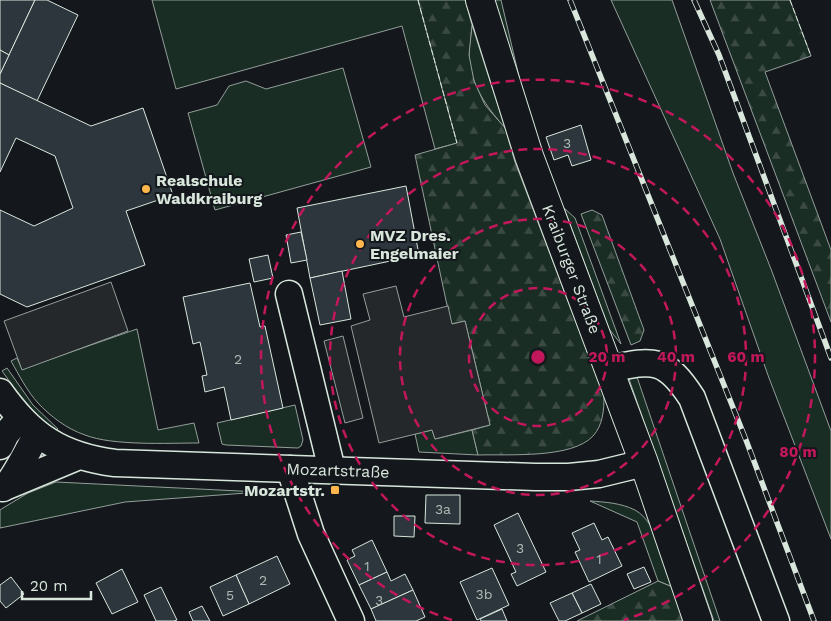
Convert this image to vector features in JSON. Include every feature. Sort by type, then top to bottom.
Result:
[{"type":"main road","name":"Kraiburger Straße","points":[[480,0],[529,156],[644,462],[698,621]]},
{"type":"street","points":[[289,294],[332,470]]},
{"type":"street","points":[[610,369],[635,363],[655,363],[667,368],[680,379],[692,398],[776,621]]},
{"type":"street","points":[[0,392],[28,426]]},
{"type":"street","points":[[0,446],[6,434],[28,426]]},
{"type":"street","points":[[3,488],[28,426]]},
{"type":"street","name":"Mozartstraße","points":[[28,426],[60,448],[96,461],[115,463],[569,477],[599,474],[644,462]]},
{"type":"street","points":[[3,488],[79,456]]},
{"type":"street","points":[[290,469],[310,534],[351,621]]},
{"type":"green space","points":[[152,0],[418,0],[457,143],[435,149],[402,26],[176,89]]},
{"type":"green space","points":[[418,0],[465,0],[472,25],[469,55],[474,81],[485,105],[505,128],[515,162],[604,396],[602,417],[596,432],[583,443],[570,449],[539,454],[478,455],[472,430],[490,425],[465,321],[451,324],[415,155],[457,143]]},
{"type":"green space","points":[[495,0],[501,0],[524,98]]},
{"type":"green space","points":[[611,0],[672,0],[733,173],[831,431],[831,539],[769,378],[720,239]]},
{"type":"green space","points":[[710,0],[790,0],[811,56],[765,72],[831,250],[831,322]]},
{"type":"green space","points":[[472,25],[505,128],[486,103],[473,77],[469,56]]},
{"type":"green space","points":[[343,68],[371,167],[215,210],[188,113],[217,105],[229,86],[246,81],[266,89]]},
{"type":"green space","points":[[564,208],[575,218],[621,344],[609,329]]},
{"type":"green space","points":[[592,210],[602,215],[644,330],[640,341],[631,345],[581,214]]},
{"type":"green space","points":[[137,329],[158,430],[194,423],[199,443],[110,441],[97,439],[78,432],[59,422],[38,403],[11,361],[17,358],[22,369]]},
{"type":"green space","points":[[7,368],[33,405],[58,429],[55,432],[33,411],[2,371]]},
{"type":"green space","points":[[630,375],[637,377],[720,621],[714,621],[629,379]]},
{"type":"green space","points":[[295,405],[303,440],[298,448],[222,444],[217,423]]},
{"type":"green space","points":[[432,430],[435,439],[472,430],[478,455],[419,452],[415,434]]},
{"type":"green space","points":[[56,482],[260,492],[125,502],[0,528],[0,510],[28,493]]},
{"type":"green space","points":[[590,501],[624,506],[635,510],[643,516],[650,524],[660,545],[675,588],[658,581],[637,522]]},
{"type":"green space","points":[[658,581],[675,588],[685,621],[577,621]]},
{"type":"shaded area","points":[[111,282],[128,331],[22,370],[4,321]]},
{"type":"shaded area","points":[[396,286],[404,317],[448,306],[452,324],[465,321],[490,425],[435,439],[432,430],[379,443],[351,326],[370,320],[363,294]]},
{"type":"shaded area","points":[[343,336],[363,418],[345,423],[324,341]]},
{"type":"building","points":[[0,0],[35,0],[9,55],[0,50]]},
{"type":"building","points":[[35,0],[47,0],[78,15],[37,101],[0,83],[0,74]]},
{"type":"building","points":[[0,50],[9,55],[0,74]]},
{"type":"building","points":[[0,83],[91,126],[143,108],[173,195],[126,211],[145,265],[27,307],[0,294],[0,210],[34,226],[73,208],[55,156],[16,138],[0,172]]},
{"type":"building","points":[[581,125],[591,160],[572,166],[568,155],[554,160],[546,137]]},
{"type":"building","name":"MVZ Dres. Engelmaier","points":[[406,186],[419,255],[310,278],[297,208]]},
{"type":"building","points":[[301,232],[307,260],[291,263],[286,235]]},
{"type":"building","points":[[268,255],[273,278],[254,282],[249,259]]},
{"type":"building","points":[[342,271],[351,319],[320,325],[310,278]]},
{"type":"building","points":[[250,283],[260,327],[265,326],[283,408],[231,420],[224,387],[205,392],[202,376],[207,375],[200,342],[193,344],[183,297]]},
{"type":"building","points":[[426,495],[460,495],[460,524],[425,523]]},
{"type":"building","points":[[518,513],[546,572],[517,586],[511,574],[516,572],[494,525]]},
{"type":"building","points":[[394,516],[415,516],[414,537],[394,536]]},
{"type":"building","points":[[594,523],[602,540],[608,537],[622,566],[589,582],[575,552],[580,550],[572,533]]},
{"type":"building","points":[[372,540],[387,572],[359,585],[347,560],[355,556],[352,550]]},
{"type":"building","points":[[277,556],[290,584],[249,604],[236,575]]},
{"type":"building","points":[[644,567],[651,582],[634,589],[627,574]]},
{"type":"building","points":[[492,568],[509,605],[477,620],[460,582]]},
{"type":"building","points":[[122,569],[138,602],[112,614],[96,583]]},
{"type":"building","points":[[387,572],[391,581],[405,574],[413,590],[371,609],[359,585]]},
{"type":"building","points":[[236,575],[249,604],[223,616],[210,587]]},
{"type":"building","points":[[11,577],[24,594],[6,608],[0,601],[0,585]]},
{"type":"building","points":[[591,584],[601,604],[582,613],[572,593]]},
{"type":"building","points":[[161,587],[177,620],[156,621],[144,595]]},
{"type":"building","points":[[413,590],[425,617],[416,621],[376,621],[371,609]]},
{"type":"building","points":[[572,593],[582,613],[565,621],[559,621],[550,603]]},
{"type":"building","points":[[202,606],[210,621],[193,621],[189,612]]},
{"type":"building","points":[[502,609],[507,621],[481,621],[480,619]]},
{"type":"railway","points":[[570,0],[746,440],[814,621]]},
{"type":"railway","points":[[694,0],[719,55],[831,358]]},
{"type":"fence","points":[[418,0],[457,143]]},
{"type":"fence","points":[[790,0],[811,56]]},
{"type":"place","name":"Realschule Waldkraiburg","points":[[146,189]]},
{"type":"place","name":"MVZ Dres. Engelmaier","points":[[360,244]]},
{"type":"place","name":"Mozartstr.","points":[[335,490]]}]
